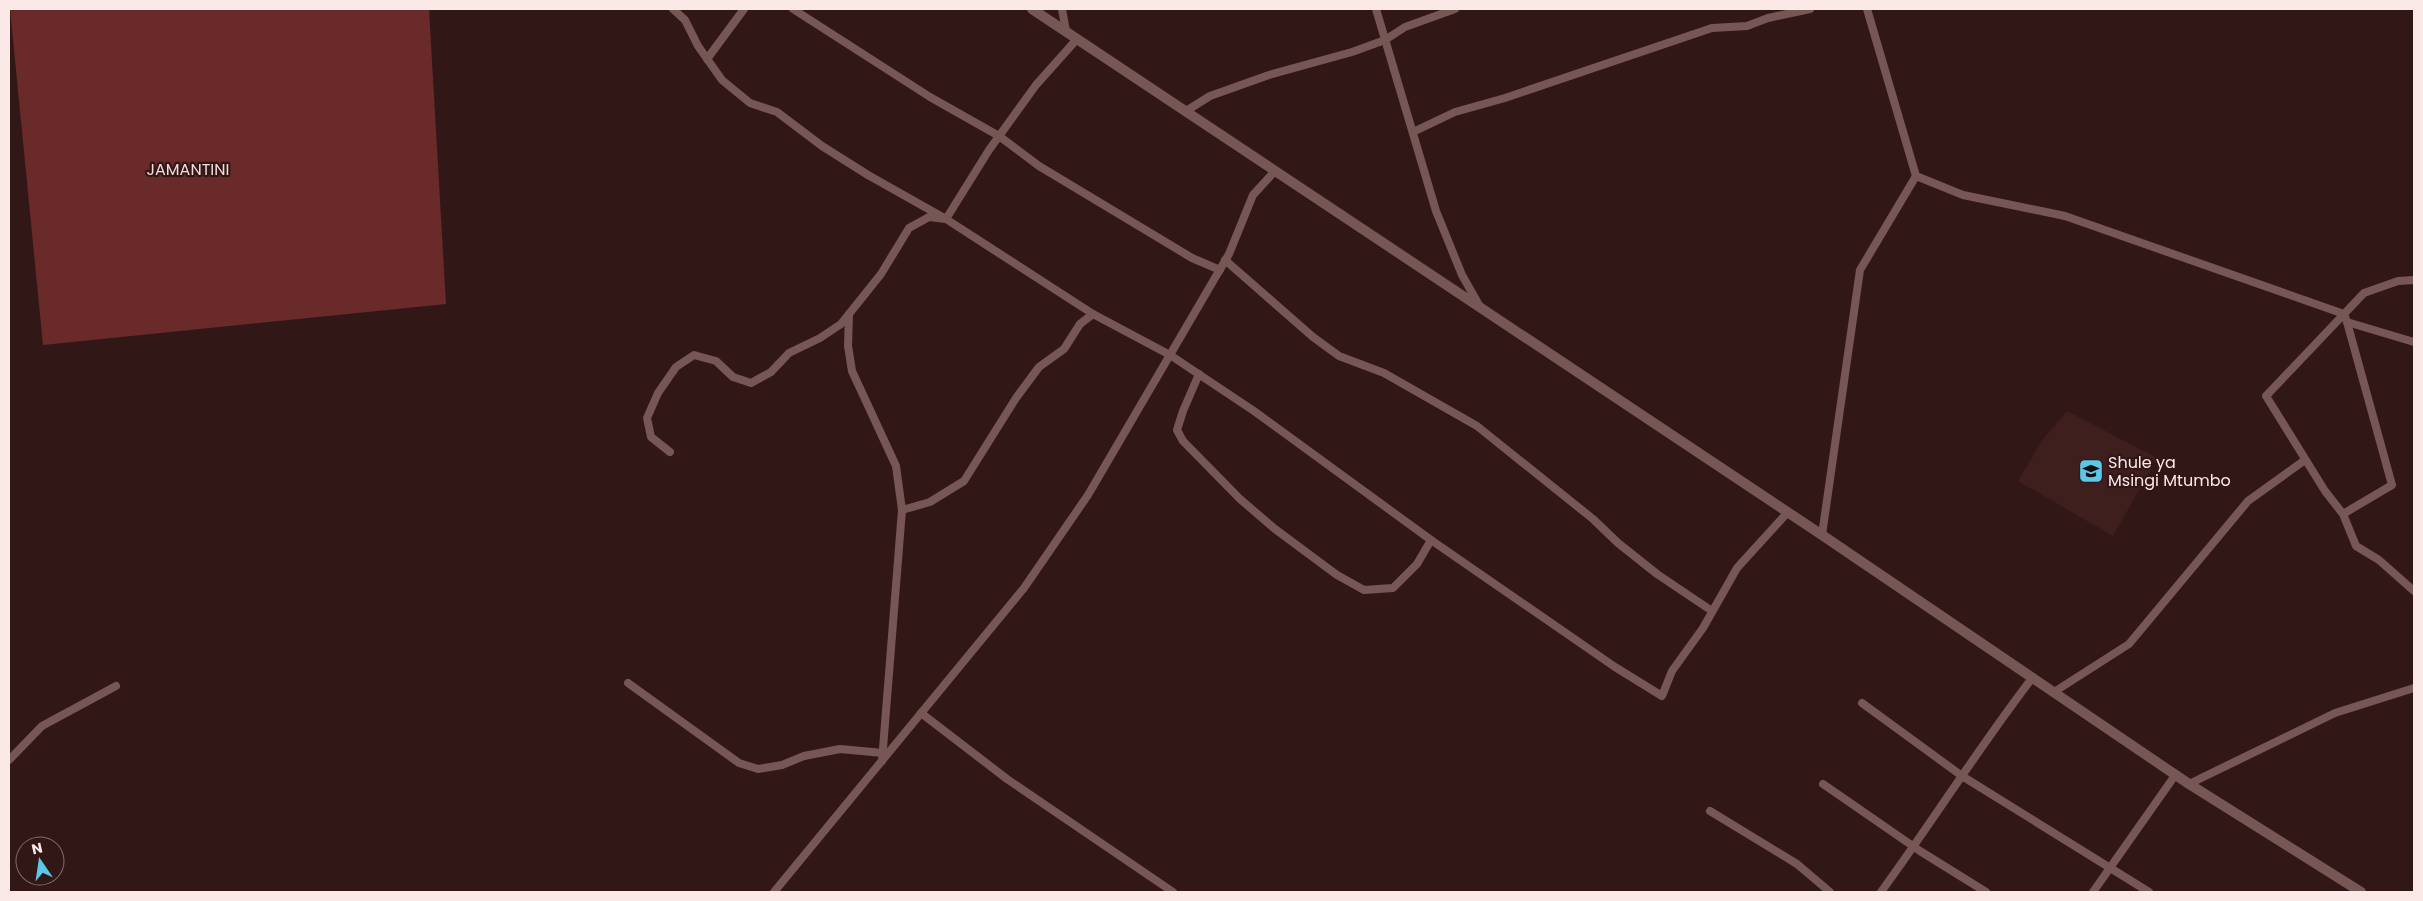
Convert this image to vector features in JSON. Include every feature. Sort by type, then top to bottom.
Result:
[{"type":"street","points":[[674,9],[685,20],[707,59],[722,80],[750,103],[777,112],[822,146],[868,175],[946,219],[1093,314],[1170,355],[1254,411],[1431,540],[1615,667],[1662,696],[1672,671],[1703,628],[1737,568],[1788,512]]},
{"type":"street","points":[[707,59],[744,9]]},
{"type":"street","points":[[792,9],[930,97],[999,136],[1040,166],[1192,258],[1220,270]]},
{"type":"street","points":[[1032,9],[1788,512],[2189,784],[2356,891]]},
{"type":"street","points":[[1062,9],[1066,31]]},
{"type":"street","points":[[1376,9],[1439,218],[1462,275],[1480,307]]},
{"type":"street","points":[[1186,111],[1210,96],[1270,75],[1352,52],[1386,40],[1405,27],[1455,9]]},
{"type":"street","points":[[1765,9],[1768,18]]},
{"type":"street","points":[[1413,132],[1455,112],[1505,98],[1712,28],[1747,26],[1768,18],[1810,9]]},
{"type":"street","points":[[1822,535],[1860,270],[1916,176],[1867,9]]},
{"type":"street","points":[[946,219],[999,136],[1036,85],[1077,39]]},
{"type":"street","points":[[774,892],[883,757],[1024,588],[1088,495],[1226,260],[1253,195],[1275,171]]},
{"type":"street","points":[[1916,176],[1963,195],[2065,216],[2414,342]]},
{"type":"street","points":[[670,452],[651,437],[647,418],[658,393],[676,367],[694,355],[716,361],[733,377],[751,383],[771,372],[789,353],[820,338],[841,324],[881,274],[909,228],[928,217],[946,219]]},
{"type":"street","points":[[1226,260],[1313,337],[1339,356],[1384,373],[1477,426],[1593,518],[1624,548],[1712,611]]},
{"type":"street","points":[[2414,280],[2398,281],[2364,292],[2345,318],[2266,396],[2325,491],[2343,514],[2356,546],[2379,560],[2414,592]]},
{"type":"street","points":[[850,314],[848,346],[852,371],[896,466],[902,510],[883,757]]},
{"type":"street","points":[[902,510],[930,502],[964,481],[1016,398],[1039,367],[1064,350],[1080,324],[1093,314]]},
{"type":"street","points":[[2343,514],[2392,485],[2345,318]]},
{"type":"street","points":[[1199,374],[1183,411],[1178,430],[1183,441],[1240,499],[1337,575],[1364,590],[1392,588],[1417,564],[1431,540]]},
{"type":"street","points":[[2054,692],[2129,644],[2248,501],[2306,460]]},
{"type":"street","points":[[1881,892],[1996,725],[2033,677]]},
{"type":"street","points":[[628,683],[739,763],[758,769],[782,765],[804,756],[840,749],[883,757]]},
{"type":"street","points":[[9,760],[42,726],[116,686]]},
{"type":"street","points":[[2189,784],[2335,713],[2414,688]]},
{"type":"street","points":[[1862,703],[1962,776],[2010,804],[2149,892]]},
{"type":"street","points":[[921,713],[1007,779],[1174,892]]},
{"type":"street","points":[[2093,892],[2176,774]]},
{"type":"street","points":[[1823,784],[1912,846],[1986,892]]},
{"type":"street","points":[[1710,811],[1797,864],[1830,892]]},
{"type":"shaded area","points":[[2067,411],[2157,458],[2113,536],[2018,481],[2043,439]]},
{"type":"green space","name":"JAMANTINI","points":[[10,9],[429,9],[446,304],[43,345]]},
{"type":"place","name":"Shule ya Msingi Mtumbo","points":[[2091,471]]}]
